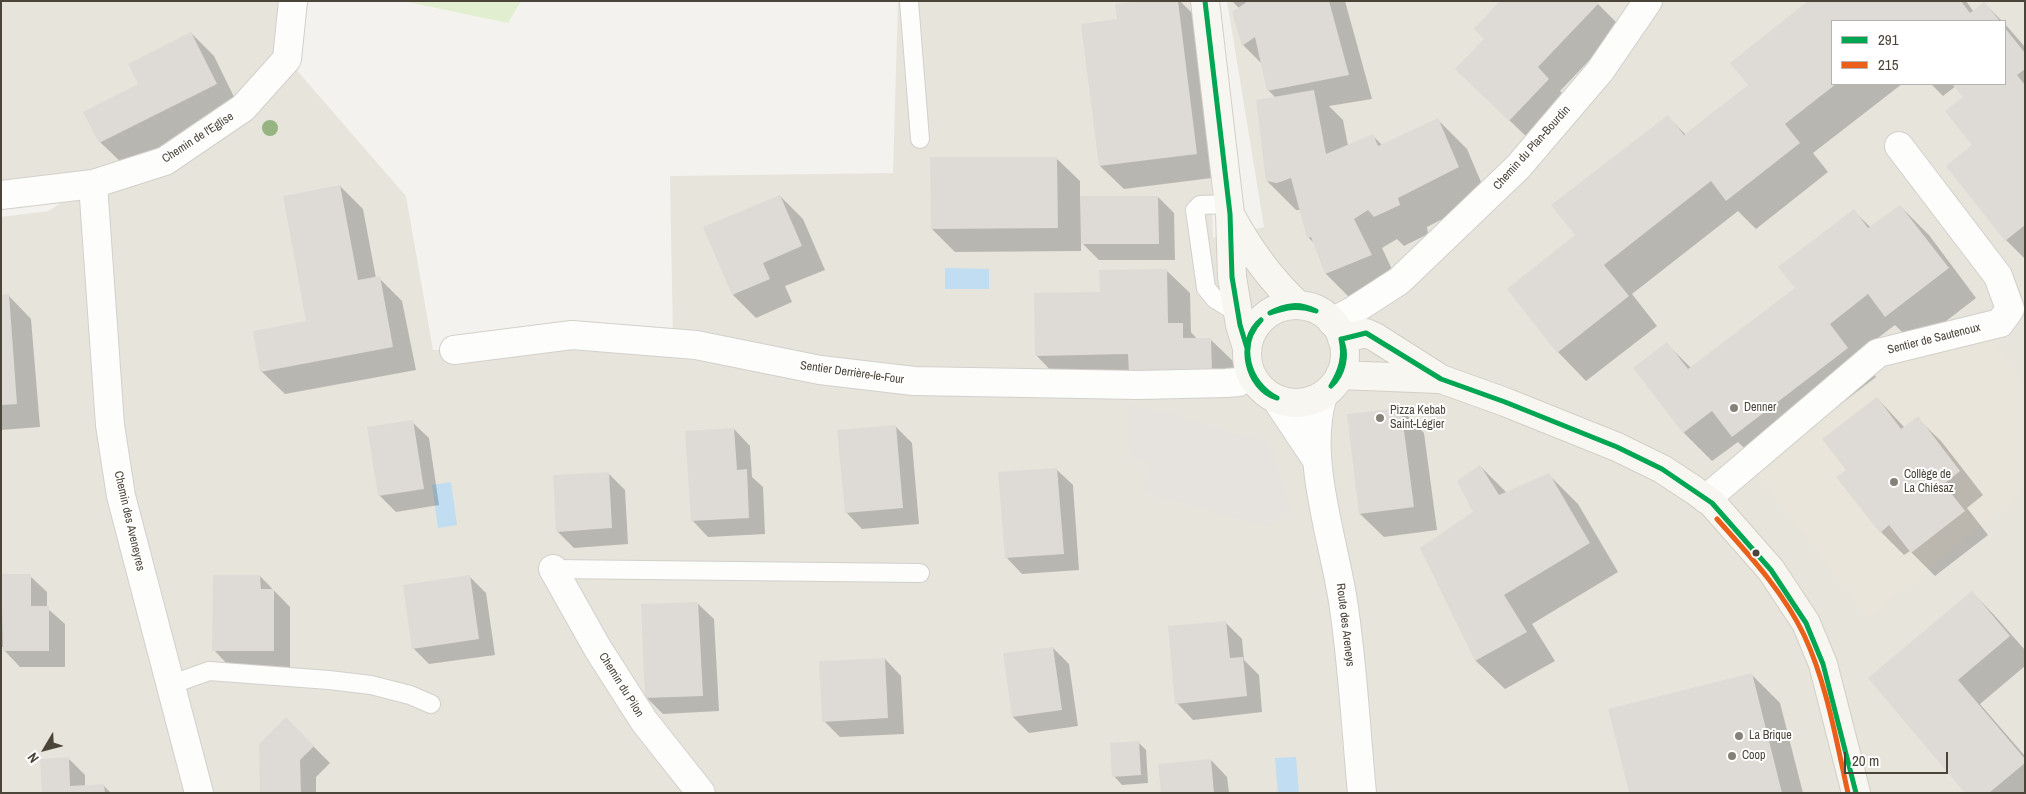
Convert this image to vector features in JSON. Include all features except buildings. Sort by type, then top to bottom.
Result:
[{"type":"main road","points":[[1205,1],[1229,209],[1232,277],[1249,361],[1261,389],[1284,402],[1308,402],[1331,385],[1344,361],[1347,331]]},
{"type":"main road","points":[[1229,209],[1248,246],[1268,274],[1298,305]]},
{"type":"main road","points":[[1249,361],[1251,333],[1261,320],[1274,310],[1290,305],[1298,305],[1320,312],[1347,331],[1376,337],[1441,378],[1617,447],[1662,470],[1706,499],[1723,514],[1771,570],[1806,623],[1823,664],[1856,793]]},
{"type":"main road","points":[[1331,385],[1441,378]]},
{"type":"street","name":"Chemin de l'Eglise","points":[[1,195],[93,184],[165,161],[243,108],[287,59],[293,1]]},
{"type":"street","name":"Chemin du Plan-Bourdin","points":[[1347,331],[1351,312],[1400,281],[1518,168],[1600,71],[1648,1]]},
{"type":"street","name":"Sentier de Sautenoux","points":[[1706,499],[1878,353],[2000,323],[2010,309],[1998,276],[1899,146]]},
{"type":"street","name":"Chemin des Aveneyres","points":[[93,184],[110,426],[121,496],[199,793]]},
{"type":"street","name":"Chemin du Plan-Bourdin","points":[[1347,331],[1393,293],[1400,281]]},
{"type":"street","name":"Sentier Derrière-le-Four","points":[[454,350],[572,335],[696,345],[820,370],[914,382],[989,384],[1217,384],[1239,382],[1249,361]]},
{"type":"street","name":"Route des Areneys","points":[[1331,385],[1318,411],[1316,459],[1344,607],[1362,793]]},
{"type":"street","name":"Route des Areneys","points":[[1276,399],[1316,459]]},
{"type":"street","name":"Chemin du Pilon","points":[[553,569],[598,649],[644,721],[700,793]]},
{"type":"lane","points":[[909,1],[920,140]]},
{"type":"lane","points":[[553,569],[920,573]]},
{"type":"lane","points":[[170,684],[209,671],[330,680],[371,685],[402,693],[431,704]]},
{"type":"shaded area","points":[[1,1],[286,1],[287,59],[406,196],[433,350],[673,339],[670,176],[893,173],[898,1],[1196,1],[1210,128],[1213,238],[1264,227],[1227,1],[2025,1],[2025,793],[1,793],[1,217],[48,211],[92,184],[1,182]]},
{"type":"shaded area","name":"Collège de La Chiésaz","points":[[1991,340],[2025,384],[2025,489],[1868,618],[1758,475],[1898,361]]},
{"type":"shaded area","points":[[1128,406],[1162,412],[1270,443],[1290,507],[1268,527],[1143,492],[1151,464],[1130,458]]},
{"type":"green space","points":[[403,1],[521,1],[508,23]]},
{"type":"water","points":[[945,268],[989,269],[989,289],[945,289]]},
{"type":"water","points":[[451,482],[457,525],[438,528],[432,485]]},
{"type":"water","points":[[1296,757],[1299,793],[1278,793],[1275,758]]},
{"type":"transit line","name":"291","points":[[1205,1],[1230,214],[1232,277],[1240,325],[1247,348]]},
{"type":"transit line","name":"291","points":[[1270,313],[1287,306],[1299,306],[1316,311]]},
{"type":"transit line","name":"291","points":[[1270,313],[1293,307],[1316,311]]},
{"type":"transit line","name":"291","points":[[1261,320],[1249,341],[1249,363],[1259,383],[1277,398]]},
{"type":"transit line","name":"291","points":[[1261,320],[1253,329],[1249,339],[1248,363],[1258,385],[1266,393],[1277,398]]},
{"type":"transit line","name":"291","points":[[1342,339],[1366,333],[1441,379],[1505,402],[1617,447],[1662,469],[1712,503],[1771,570],[1806,623],[1823,664],[1856,793]]},
{"type":"transit line","name":"291","points":[[1331,386],[1341,363],[1343,352],[1341,339]]},
{"type":"transit line","name":"291","points":[[1331,386],[1339,376],[1344,364],[1344,351],[1341,339]]},
{"type":"transit line","name":"215","points":[[1717,519],[1776,588],[1804,635],[1825,693],[1848,793]]},
{"type":"place","name":"Denner","points":[[1734,408]]},
{"type":"place","name":"Pizza Kebab Saint-Légier","points":[[1380,418]]},
{"type":"place","name":"Collège de La Chiésaz","points":[[1894,482]]},
{"type":"place","name":"La Brique","points":[[1739,736]]},
{"type":"place","name":"Coop","points":[[1732,756]]}]
